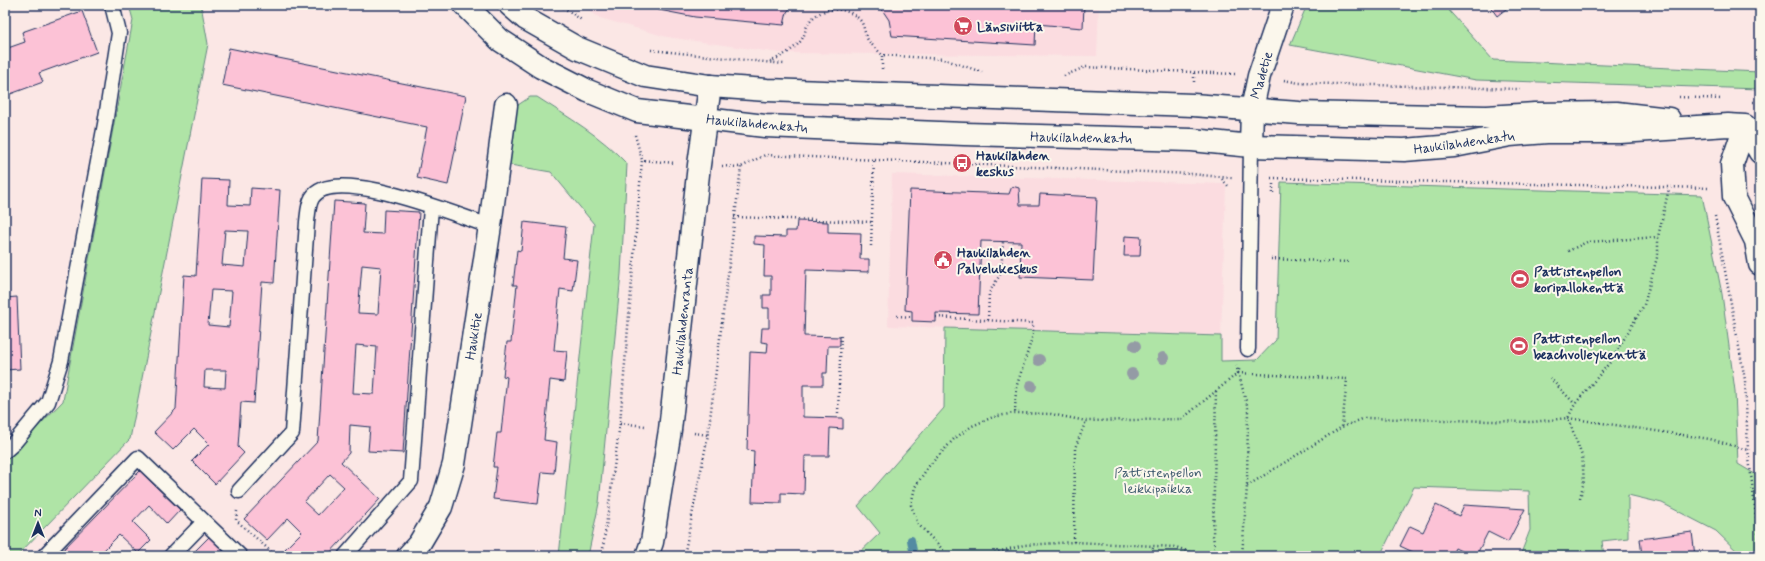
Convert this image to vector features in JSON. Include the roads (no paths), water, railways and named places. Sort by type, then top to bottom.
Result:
[{"type":"main road","name":"Haukilahdenkatu","points":[[465,5],[500,40],[541,67],[588,91],[637,111],[765,126],[964,134],[1192,140],[1251,146],[1404,150],[1454,146],[1510,135],[1547,132],[1620,132],[1744,126]]},
{"type":"main road","name":"Haukilahdenkatu","points":[[510,5],[526,19],[577,48],[645,76],[710,86],[767,90],[1193,105],[1299,113],[1486,117],[1535,114],[1616,113],[1744,126]]},
{"type":"main road","name":"Madetie","points":[[1251,146],[1252,109],[1259,76],[1284,5]]},
{"type":"main road","name":"Haukilahdenranta","points":[[647,556],[652,542],[670,430],[699,165],[710,86]]},
{"type":"main road","name":"Haukitie","points":[[408,556],[418,544],[441,507],[454,464],[490,226],[506,106]]},
{"type":"main road","points":[[1744,126],[1760,152]]},
{"type":"main road","points":[[1744,126],[1732,164],[1734,197],[1758,234],[1760,264]]},
{"type":"lane","points":[[5,451],[13,444],[48,402],[61,361],[119,33],[112,5]]},
{"type":"lane","points":[[1248,349],[1251,146]]},
{"type":"lane","points":[[239,491],[292,434],[307,222],[309,208],[313,197],[323,190],[340,186],[359,187],[419,201],[431,207],[490,226]]},
{"type":"lane","points":[[345,556],[411,481],[431,207]]},
{"type":"lane","points":[[44,556],[138,458],[240,556]]},
{"type":"lane","points":[[171,556],[204,522]]},
{"type":"waterway","points":[[911,540],[914,556]]},
{"type":"place","name":"Länsiviitta","points":[[963,26]]},
{"type":"place","name":"Haukilahden keskus","points":[[962,163]]},
{"type":"place","name":"Haukilahden Palvelukeskus","points":[[943,260]]},
{"type":"place","name":"Pattistenpellon koripallokenttä","points":[[1520,279]]},
{"type":"place","name":"Pattistenpellon beachvolleykenttä","points":[[1519,346]]},
{"type":"park label","name":"Pattistenpellon leikkipaikka","points":[[1158,480]]}]
